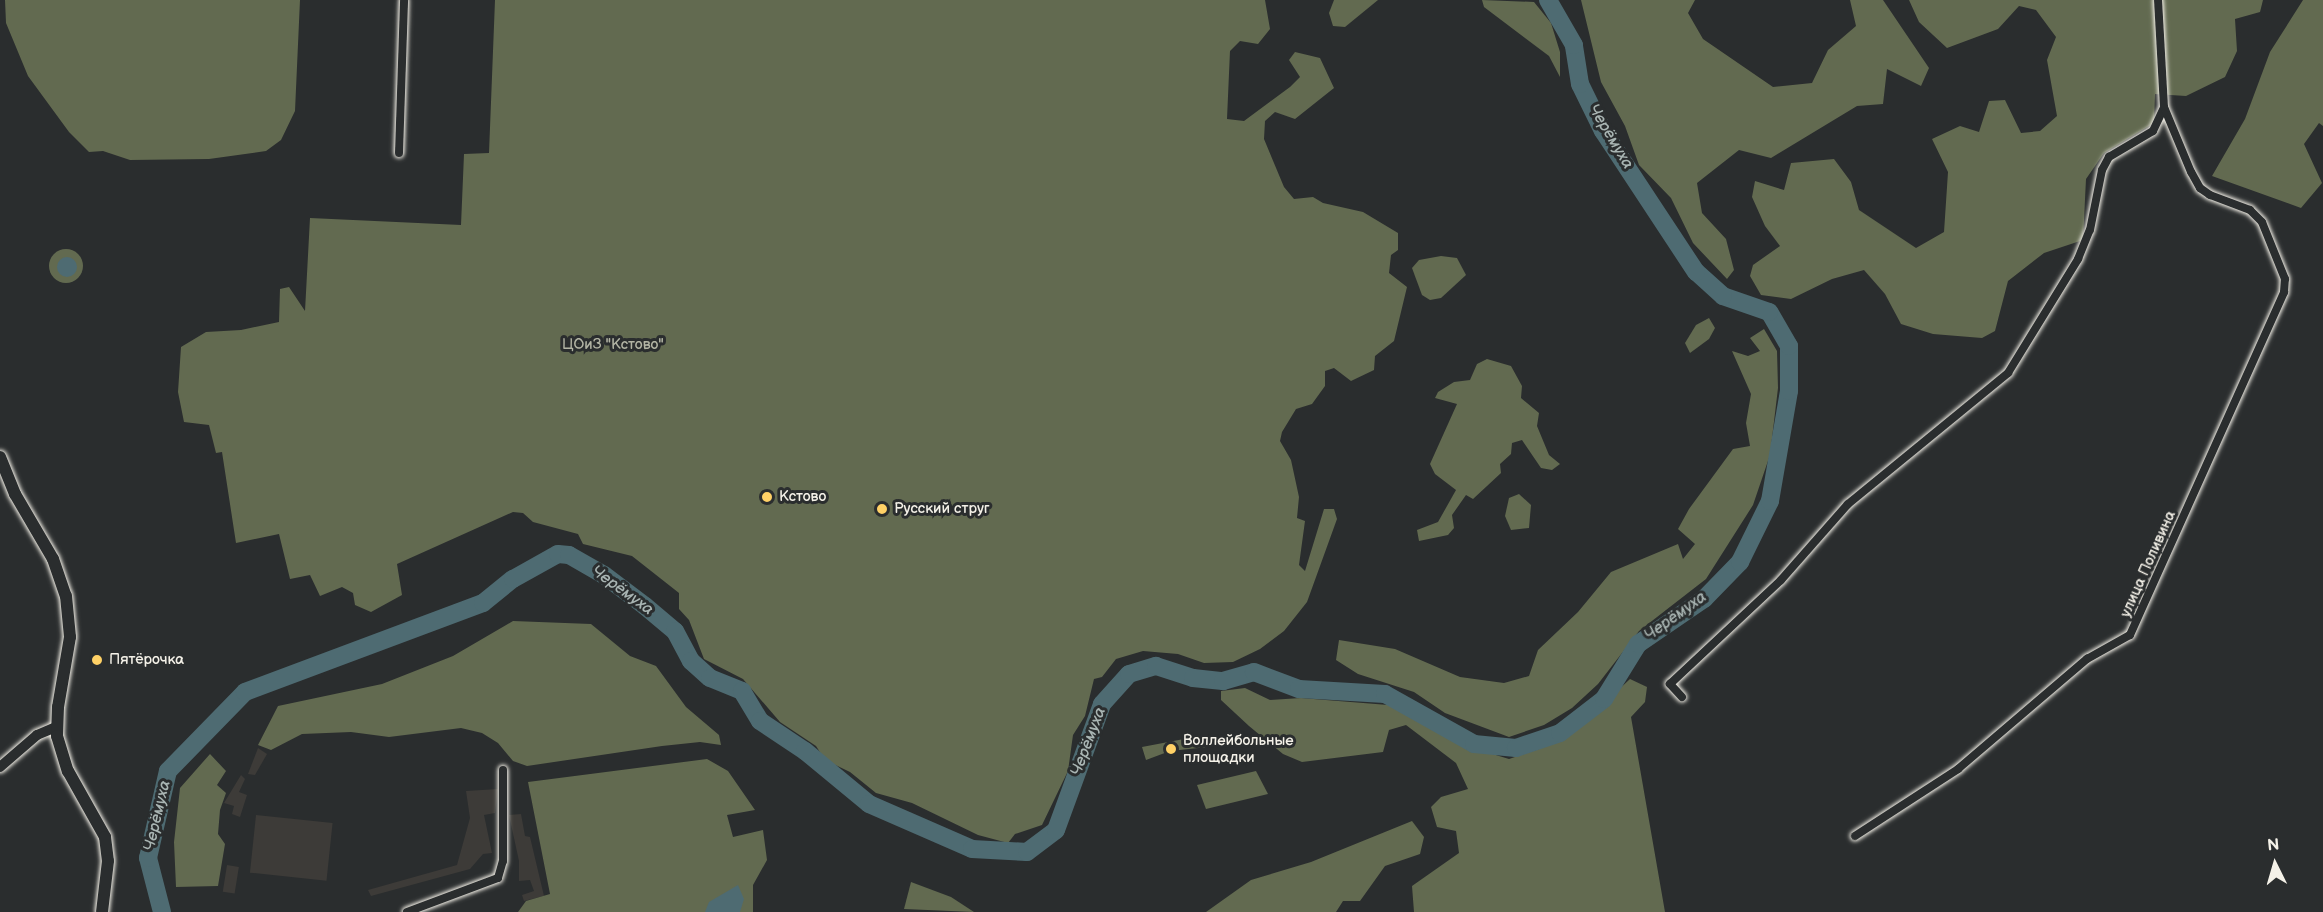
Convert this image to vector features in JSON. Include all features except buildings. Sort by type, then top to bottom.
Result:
[{"type":"main road","points":[[0,457],[18,501],[59,571],[66,596],[70,637],[56,727],[68,771],[105,837],[108,861],[102,912]]},
{"type":"street","points":[[399,153],[404,0]]},
{"type":"street","points":[[1682,697],[1670,684],[1781,580],[1848,504],[2008,373],[2078,259],[2090,230],[2102,170],[2109,157],[2153,131],[2164,107],[2158,0]]},
{"type":"street","name":"улица Поливина","points":[[1855,836],[1958,769],[2087,659],[2130,635],[2284,292],[2285,279],[2262,222],[2250,210],[2200,188],[2164,107]]},
{"type":"street","points":[[0,766],[37,735],[56,727]]},
{"type":"street","points":[[406,912],[498,878],[503,861],[503,770]]},
{"type":"shaded area","points":[[258,748],[267,754],[255,775],[248,774]]},
{"type":"shaded area","points":[[241,775],[245,779],[239,792],[247,795],[240,817],[232,814],[234,806],[224,803]]},
{"type":"shaded area","points":[[498,789],[495,813],[484,815],[492,853],[483,854],[470,869],[371,896],[368,890],[457,865],[470,818],[466,791]]},
{"type":"shaded area","points":[[521,814],[525,836],[530,837],[544,896],[524,901],[522,895],[534,891],[530,880],[519,881],[519,861],[509,815]]},
{"type":"shaded area","points":[[256,815],[333,823],[327,881],[250,873]]},
{"type":"shaded area","points":[[227,865],[239,867],[235,894],[223,892]]},
{"type":"green space","points":[[5,0],[300,0],[295,111],[281,140],[266,151],[209,159],[130,160],[103,151],[89,152],[69,132],[28,76],[6,23]]},
{"type":"green space","name":"ЦОиЗ \"Кстово\"","points":[[495,0],[1265,0],[1270,29],[1258,44],[1240,41],[1230,51],[1227,119],[1244,121],[1290,87],[1300,77],[1289,60],[1295,52],[1320,58],[1334,88],[1295,119],[1275,112],[1265,121],[1264,139],[1284,187],[1294,199],[1313,197],[1323,203],[1363,212],[1398,233],[1398,250],[1391,255],[1389,273],[1407,287],[1394,341],[1375,356],[1374,370],[1351,381],[1334,368],[1325,371],[1325,386],[1312,404],[1296,409],[1282,432],[1280,441],[1291,460],[1299,497],[1297,518],[1305,521],[1299,565],[1305,571],[1324,509],[1334,509],[1337,519],[1307,602],[1284,631],[1260,649],[1233,662],[1204,663],[1178,654],[1143,651],[1116,659],[1102,677],[1094,679],[1085,716],[1073,735],[1068,771],[1042,825],[1015,834],[1008,843],[978,835],[912,803],[876,793],[850,772],[825,760],[816,746],[780,722],[743,679],[704,659],[689,620],[679,609],[679,593],[632,556],[583,544],[578,534],[533,522],[523,513],[513,512],[397,564],[402,595],[371,612],[355,605],[353,593],[342,587],[320,596],[310,575],[290,579],[279,534],[236,543],[222,452],[216,453],[209,425],[184,422],[178,392],[181,347],[206,332],[241,330],[279,322],[280,289],[289,287],[305,311],[310,218],[461,225],[464,154],[489,153]]},
{"type":"green space","points":[[1334,0],[1378,0],[1345,27],[1333,26],[1329,13]]},
{"type":"green space","points":[[1482,0],[1534,2],[1551,23],[1560,52],[1560,77],[1549,56],[1484,7]]},
{"type":"green space","points":[[1581,0],[1695,0],[1688,13],[1703,39],[1773,87],[1812,83],[1828,50],[1856,26],[1850,0],[1883,0],[1929,68],[1921,86],[1887,69],[1883,104],[1857,106],[1771,158],[1739,150],[1697,183],[1702,213],[1726,239],[1734,270],[1727,279],[1693,243],[1671,198],[1639,165],[1625,126],[1601,82]]},
{"type":"green space","points":[[1909,0],[2263,0],[2260,12],[2235,19],[2237,51],[2225,77],[2186,96],[2155,94],[2154,123],[2104,153],[2086,179],[2083,240],[2044,253],[2008,281],[1995,331],[1982,338],[1933,334],[1901,324],[1885,294],[1864,270],[1832,279],[1791,299],[1761,295],[1750,276],[1753,265],[1780,246],[1765,226],[1752,197],[1755,181],[1784,190],[1791,163],[1834,159],[1851,182],[1859,210],[1916,248],[1944,232],[1948,172],[1932,139],[1960,126],[1979,132],[1989,101],[2005,100],[2021,133],[2040,131],[2057,116],[2047,60],[2056,37],[2036,10],[2019,6],[1998,29],[1947,48],[1919,22]]},
{"type":"green space","points":[[2303,0],[2323,0],[2323,126],[2319,123],[2304,144],[2322,183],[2301,208],[2212,176],[2245,119],[2270,52]]},
{"type":"green space","points":[[66,249],[78,254],[83,266],[78,278],[66,283],[54,278],[49,266],[54,254]]},
{"type":"green space","points":[[1441,256],[1457,258],[1466,275],[1441,298],[1430,300],[1422,295],[1412,268],[1419,260]]},
{"type":"green space","points":[[1709,318],[1715,328],[1709,339],[1690,353],[1685,343],[1696,325]]},
{"type":"green space","points":[[1764,329],[1777,351],[1778,388],[1770,455],[1753,505],[1706,579],[1639,631],[1598,684],[1572,708],[1544,725],[1509,737],[1445,713],[1414,692],[1358,674],[1336,660],[1339,640],[1395,649],[1460,677],[1504,683],[1529,676],[1538,650],[1578,612],[1611,572],[1678,544],[1683,559],[1695,544],[1678,529],[1689,509],[1733,449],[1750,446],[1746,423],[1751,394],[1732,351],[1748,356],[1760,351],[1750,338]]},
{"type":"green space","points":[[1487,359],[1511,366],[1522,386],[1521,398],[1539,413],[1537,426],[1549,455],[1560,464],[1552,470],[1541,468],[1522,440],[1512,443],[1511,454],[1500,464],[1501,473],[1473,499],[1466,495],[1452,515],[1454,528],[1448,535],[1419,541],[1417,530],[1438,522],[1456,490],[1435,474],[1430,464],[1457,404],[1435,398],[1438,392],[1454,382],[1470,380],[1477,364]]},
{"type":"green space","points":[[1519,494],[1531,505],[1529,528],[1511,530],[1505,516],[1509,498]]},
{"type":"green space","points":[[513,621],[591,624],[630,656],[656,666],[686,707],[719,735],[721,745],[700,742],[662,746],[527,766],[513,761],[498,743],[482,733],[461,728],[389,737],[351,732],[302,734],[271,750],[258,745],[278,706],[382,684],[453,656]]},
{"type":"green space","points":[[1630,679],[1647,687],[1645,702],[1631,717],[1665,912],[1414,912],[1412,886],[1459,853],[1456,831],[1437,827],[1431,807],[1441,797],[1468,789],[1456,763],[1406,725],[1389,730],[1383,752],[1302,762],[1283,754],[1221,700],[1221,691],[1245,688],[1270,700],[1301,698],[1388,705],[1407,711],[1466,746],[1509,759],[1539,749],[1586,720]]},
{"type":"green space","name":"Воллейбольные площадки","points":[[1205,735],[1208,747],[1170,751],[1146,760],[1142,747]]},
{"type":"green space","points":[[210,754],[226,771],[217,785],[226,793],[220,810],[218,834],[225,844],[218,886],[176,887],[174,842],[180,788]]},
{"type":"green space","points":[[707,759],[728,771],[755,810],[727,815],[733,837],[763,830],[767,860],[753,885],[753,912],[518,912],[526,901],[550,894],[528,782]]},
{"type":"green space","points":[[1256,771],[1268,794],[1206,809],[1197,785]]},
{"type":"green space","points":[[1412,821],[1424,837],[1420,854],[1385,866],[1360,901],[1343,901],[1336,912],[1206,912],[1251,880],[1311,862]]},
{"type":"green space","points":[[911,882],[951,897],[974,912],[904,909]]},
{"type":"water","points":[[63,257],[71,257],[77,263],[77,271],[71,277],[63,277],[57,271],[57,263]]},
{"type":"water","points":[[738,885],[744,899],[740,912],[705,912],[709,902]]},
{"type":"waterway","name":"Черёмуха","points":[[162,912],[148,858],[168,771],[245,692],[483,603],[513,579],[558,554],[569,555],[604,575],[645,606],[675,631],[691,661],[710,678],[742,691],[760,721],[805,751],[869,804],[972,849],[1027,852],[1056,830],[1102,704],[1129,674],[1156,666],[1193,678],[1223,681],[1254,672],[1299,689],[1385,694],[1474,744],[1516,748],[1560,733],[1604,699],[1638,644],[1704,599],[1740,562],[1770,501],[1789,391],[1789,346],[1769,312],[1723,296],[1696,272],[1603,131],[1580,84],[1574,45],[1548,0]]},
{"type":"place","name":"Кстово","points":[[767,497]]},
{"type":"place","name":"Русский струг","points":[[882,509]]},
{"type":"place","name":"Пятёрочка","points":[[97,660]]},
{"type":"place","name":"Воллейбольные площадки","points":[[1171,749]]}]
